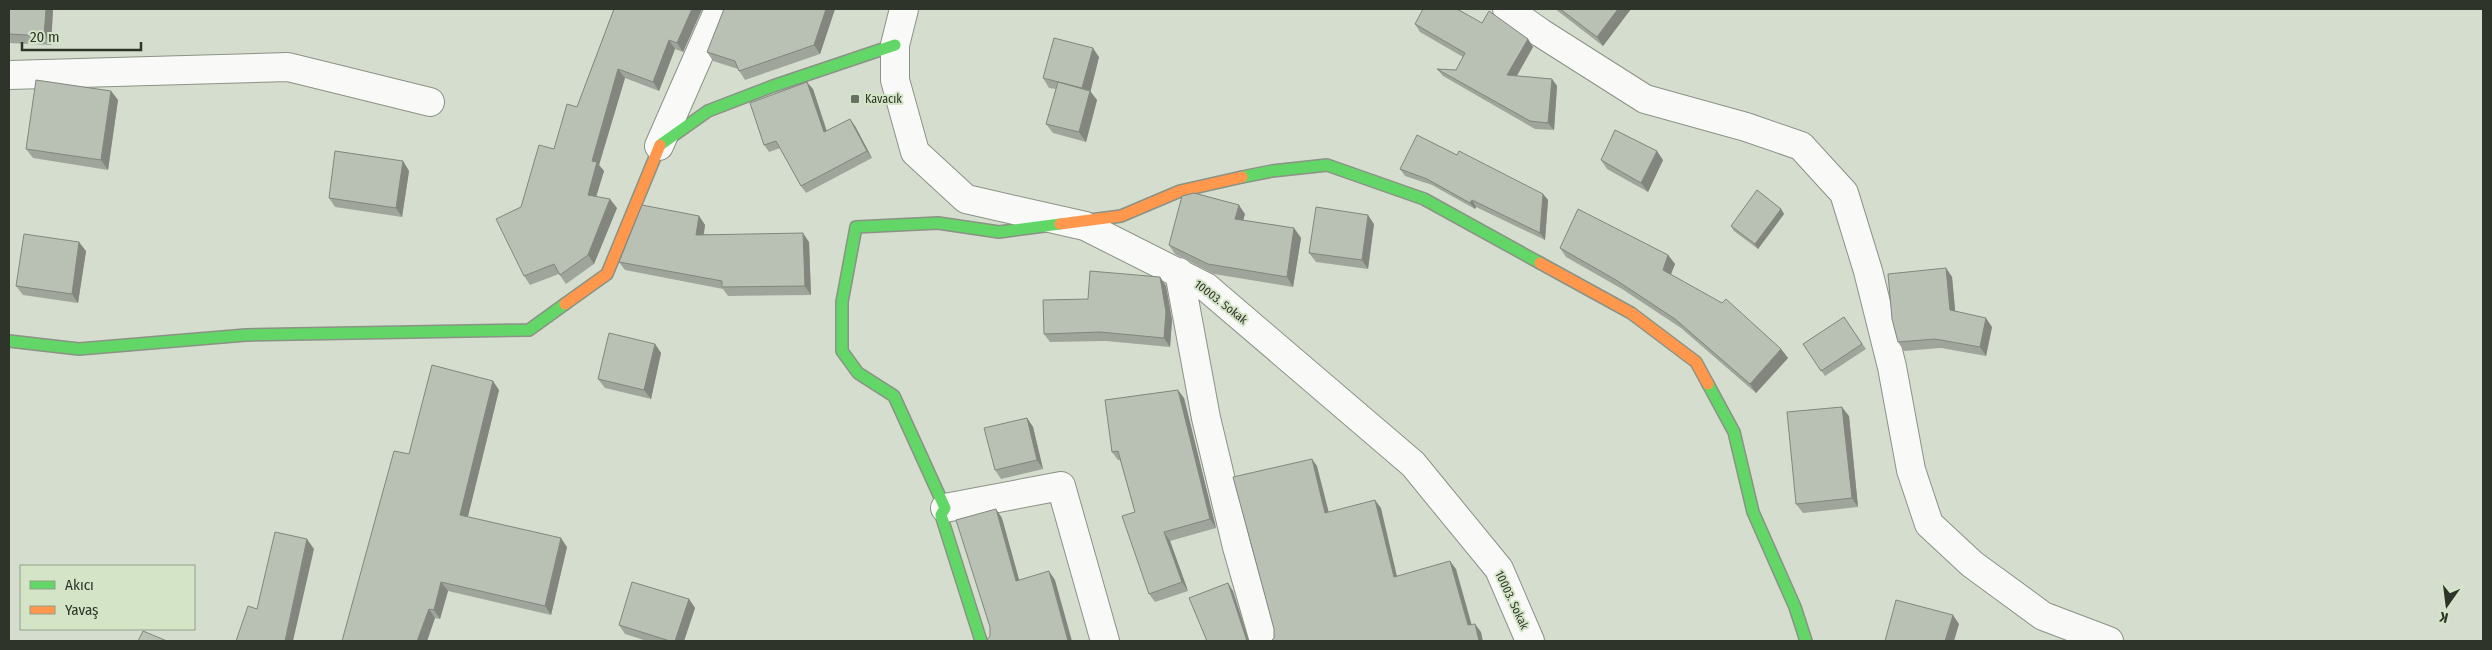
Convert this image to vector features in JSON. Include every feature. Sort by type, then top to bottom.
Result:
[{"type":"street","points":[[9,341],[79,348],[246,335],[529,330],[607,274],[659,146],[719,9]]},
{"type":"street","name":"10003. Sokak","points":[[904,9],[895,44],[895,80],[915,152],[966,199],[1085,226],[1206,287],[1413,464],[1499,569],[1530,641]]},
{"type":"street","points":[[1507,9],[1644,99],[1746,127],[1801,146],[1844,193],[1868,271],[1892,367],[1911,470],[1929,524],[1972,564],[2043,616],[2108,641]]},
{"type":"street","points":[[659,146],[708,111],[773,86],[895,44]]},
{"type":"street","points":[[9,75],[288,67],[430,102]]},
{"type":"street","points":[[945,508],[894,396],[858,373],[842,351],[842,302],[856,227],[938,223],[999,232],[1121,216],[1180,191],[1272,171],[1327,165],[1424,200],[1623,308],[1696,362],[1734,432],[1753,512],[1795,607],[1806,641]]},
{"type":"street","points":[[1179,272],[1206,418],[1237,547],[1264,641]]},
{"type":"street","points":[[981,641],[941,515],[945,508],[1061,486],[1105,641]]},
{"type":"building","points":[[9,9],[46,9],[44,36],[9,34]]},
{"type":"building","points":[[614,9],[692,9],[677,43],[669,40],[653,82],[618,69],[592,161],[597,162],[588,195],[610,199],[588,255],[560,275],[554,264],[524,276],[496,219],[521,207],[539,145],[554,149],[567,104],[577,107]]},
{"type":"building","points":[[724,9],[826,9],[814,45],[739,71],[735,61],[707,52]]},
{"type":"building","points":[[1423,9],[1457,9],[1482,23],[1489,11],[1528,39],[1507,75],[1552,79],[1548,123],[1530,121],[1437,69],[1456,70],[1465,53],[1415,24]]},
{"type":"building","points":[[1560,9],[1618,9],[1597,37]]},
{"type":"building","points":[[1054,38],[1093,48],[1082,88],[1043,78]]},
{"type":"building","points":[[36,80],[111,91],[101,160],[26,149]]},
{"type":"building","points":[[807,82],[824,132],[850,119],[867,151],[801,186],[776,141],[764,145],[750,103]]},
{"type":"building","points":[[1058,82],[1090,91],[1079,132],[1046,124]]},
{"type":"building","points":[[1615,130],[1657,151],[1641,183],[1601,160]]},
{"type":"building","points":[[1417,135],[1457,155],[1459,151],[1543,194],[1540,233],[1472,200],[1470,203],[1427,179],[1400,169]]},
{"type":"building","points":[[335,151],[403,161],[396,208],[329,198]]},
{"type":"building","points":[[1757,190],[1781,209],[1755,244],[1731,226]]},
{"type":"building","points":[[1194,193],[1239,205],[1235,219],[1294,228],[1287,277],[1208,264],[1169,245],[1182,196]]},
{"type":"building","points":[[642,205],[699,216],[696,235],[803,233],[805,286],[722,287],[722,281],[619,262]]},
{"type":"building","points":[[1316,207],[1368,215],[1362,260],[1309,253]]},
{"type":"building","points":[[1578,209],[1668,255],[1663,270],[1722,303],[1726,299],[1781,349],[1750,384],[1675,319],[1616,280],[1560,248]]},
{"type":"building","points":[[24,234],[79,242],[72,294],[16,286]]},
{"type":"building","points":[[1946,268],[1950,310],[1986,318],[1980,347],[1935,339],[1898,342],[1892,319],[1888,274]]},
{"type":"building","points":[[1090,271],[1160,277],[1166,312],[1164,338],[1100,332],[1044,334],[1043,300],[1088,299]]},
{"type":"building","points":[[1844,317],[1862,344],[1821,371],[1803,344]]},
{"type":"building","points":[[609,333],[655,344],[644,390],[598,379]]},
{"type":"building","points":[[432,365],[493,381],[460,515],[561,538],[545,606],[441,582],[434,610],[429,609],[417,641],[342,641],[394,451],[409,454]]},
{"type":"building","points":[[1178,390],[1210,519],[1164,532],[1182,582],[1149,594],[1122,516],[1135,512],[1118,451],[1112,452],[1105,400]]},
{"type":"building","points":[[1842,407],[1852,498],[1796,504],[1787,412]]},
{"type":"building","points":[[1027,418],[1037,460],[995,470],[984,428]]},
{"type":"building","points":[[1312,459],[1325,513],[1375,500],[1394,577],[1450,561],[1468,625],[1475,624],[1479,641],[1271,641],[1274,638],[1274,629],[1233,477]]},
{"type":"building","points":[[996,509],[1016,581],[1049,571],[1068,641],[986,641],[990,636],[990,627],[956,520]]},
{"type":"building","points":[[275,532],[307,539],[285,641],[236,641],[248,606],[257,609]]},
{"type":"building","points":[[632,582],[689,599],[675,641],[619,625]]},
{"type":"building","points":[[1228,583],[1247,641],[1207,641],[1189,598]]},
{"type":"building","points":[[1896,600],[1953,615],[1945,641],[1885,641]]},
{"type":"building","points":[[143,631],[167,641],[138,641]]},
{"type":"traffic: fast","points":[[660,145],[708,111],[773,86],[895,45]]},
{"type":"traffic: fast","points":[[1242,177],[1272,171],[1327,165],[1424,199],[1540,263]]},
{"type":"traffic: fast","points":[[981,641],[941,515],[945,508],[894,396],[858,373],[842,351],[842,302],[856,227],[938,223],[999,232],[1060,224]]},
{"type":"traffic: fast","points":[[9,341],[79,349],[246,335],[529,330],[565,304]]},
{"type":"traffic: fast","points":[[1708,384],[1734,432],[1753,512],[1795,607],[1806,641]]},
{"type":"traffic: slow","points":[[565,304],[607,274],[660,145]]},
{"type":"traffic: slow","points":[[1060,224],[1121,216],[1180,191],[1242,177]]},
{"type":"traffic: slow","points":[[1540,263],[1631,313],[1696,362],[1708,384]]},
{"type":"place","name":"Kavacık","points":[[855,99]]}]
